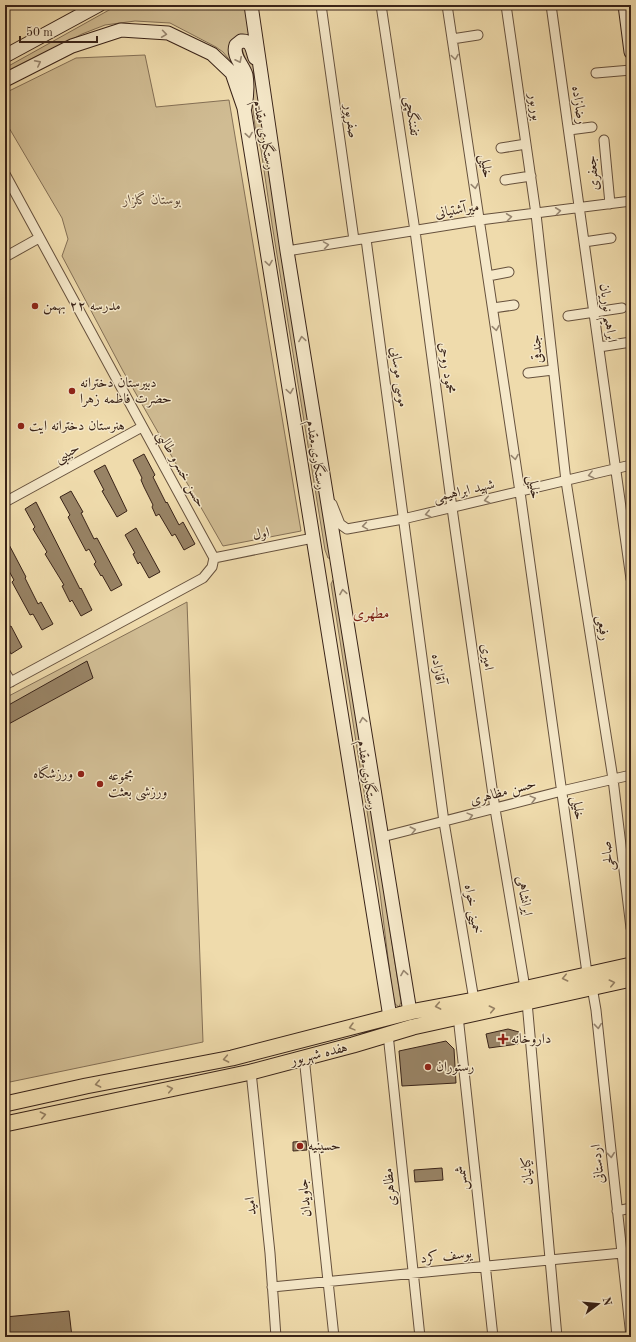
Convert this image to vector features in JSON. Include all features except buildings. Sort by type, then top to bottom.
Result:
[{"type":"main road","points":[[5,56],[99,5]]},
{"type":"main road","name":"رستگاری مقدم","points":[[252,5],[287,251],[410,1012]]},
{"type":"main road","points":[[625,5],[630,33],[631,52]]},
{"type":"main road","name":"رستگاری مقدم","points":[[5,80],[72,46],[121,30],[168,33],[212,54],[232,73],[244,108],[390,1017]]},
{"type":"main road","points":[[244,108],[248,93],[246,74],[235,52],[238,43],[241,41],[251,44],[264,90]]},
{"type":"main road","points":[[318,568],[338,565]]},
{"type":"main road","name":"هفده شهریور","points":[[5,1124],[251,1072],[353,1045],[412,1027],[458,1016],[526,995],[590,980],[631,965]]},
{"type":"main road","name":"هفده شهریور","points":[[590,980],[631,979]]},
{"type":"main road","name":"هفده شهریور","points":[[5,1104],[86,1086],[232,1058],[410,1012],[474,1000],[526,995]]},
{"type":"main road","points":[[410,1012],[412,1027]]},
{"type":"main road","points":[[390,1017],[390,1034]]},
{"type":"street","name":"صفرپور","points":[[321,5],[354,240]]},
{"type":"street","name":"تفننگچی","points":[[381,5],[415,231]]},
{"type":"street","name":"خلیلی","points":[[447,5],[520,492],[590,980]]},
{"type":"street","name":"بوربور","points":[[506,5],[536,214]]},
{"type":"street","name":"رضازاده","points":[[551,5],[580,208]]},
{"type":"street","points":[[452,39],[478,35]]},
{"type":"street","points":[[596,73],[631,70]]},
{"type":"street","points":[[569,130],[592,127]]},
{"type":"street","name":"جعفری","points":[[604,140],[610,204]]},
{"type":"street","points":[[500,148],[526,144]]},
{"type":"street","name":"حسن خسرو طالبی","points":[[5,174],[214,558]]},
{"type":"street","points":[[505,180],[531,176]]},
{"type":"street","name":"میرآشتیانی","points":[[287,251],[480,220],[631,201]]},
{"type":"street","name":"ابراهیم نوریان","points":[[580,208],[631,579]]},
{"type":"street","name":"جندقی","points":[[536,214],[566,481]]},
{"type":"street","name":"محمود روحی","points":[[415,231],[452,508]]},
{"type":"street","points":[[5,257],[39,238]]},
{"type":"street","points":[[584,242],[611,238]]},
{"type":"street","name":"موسی موسایی","points":[[366,239],[403,520]]},
{"type":"street","points":[[488,276],[509,272]]},
{"type":"street","points":[[493,308],[514,305]]},
{"type":"street","points":[[568,316],[622,308]]},
{"type":"street","points":[[599,348],[631,342]]},
{"type":"street","points":[[528,373],[553,370]]},
{"type":"street","name":"حبیبی","points":[[5,502],[142,427]]},
{"type":"street","name":"شهید ابراهیمی","points":[[326,490],[340,524],[347,529],[403,520],[631,465]]},
{"type":"street","name":"رفیعی","points":[[566,481],[613,779]]},
{"type":"street","name":"امیری","points":[[452,508],[495,809]]},
{"type":"street","name":"آقازاده","points":[[403,520],[444,822]]},
{"type":"street","name":"اول","points":[[214,558],[313,538]]},
{"type":"street","points":[[5,672],[8,684],[203,578],[212,567],[214,558]]},
{"type":"street","name":"حسن مظاهری","points":[[382,838],[562,791],[631,775]]},
{"type":"street","name":"صالحی","points":[[613,779],[631,928]]},
{"type":"street","name":"ایرانشاهی","points":[[495,809],[526,995]]},
{"type":"street","name":"خمینی خواه","points":[[444,822],[474,1000]]},
{"type":"street","name":"اردستانی","points":[[590,980],[596,1010],[631,1337]]},
{"type":"street","name":"کیانیان","points":[[526,995],[556,1337]]},
{"type":"street","name":"شمس","points":[[458,1016],[493,1337]]},
{"type":"street","name":"مظاهری","points":[[390,1034],[420,1337]]},
{"type":"street","name":"جاویدان","points":[[304,1057],[334,1337]]},
{"type":"street","name":"امید","points":[[251,1072],[276,1337]]},
{"type":"street","points":[[617,1211],[631,1208]]},
{"type":"street","name":"یوسف کرد","points":[[272,1287],[549,1261],[622,1252]]},
{"type":"green space","points":[[118,5],[247,5],[253,39],[239,35],[236,68],[223,52],[216,47],[170,23],[135,21],[105,25],[82,34],[5,75],[5,68]]},
{"type":"green space","points":[[245,45],[251,53],[256,82],[269,175],[333,559],[328,558],[325,550],[261,150],[255,126],[252,102],[240,53],[241,47]]},
{"type":"green space","name":"بوستان گلزار","points":[[145,55],[156,107],[229,100],[301,531],[223,546],[123,371],[62,256],[68,239],[62,218],[5,121],[5,93],[76,58]]},
{"type":"green space","points":[[333,580],[337,583],[401,1002],[399,1007],[395,1004],[392,990],[380,893],[331,584]]},
{"type":"green space","name":"مجموعه ورزشی بعثت","points":[[187,602],[203,1042],[5,1083],[5,698]]},
{"type":"place","name":"مدرسه ۲۲ بهمن","points":[[35,306]]},
{"type":"place","name":"دبیرستان دخترانه حضرت فاطمه زهرا","points":[[72,391]]},
{"type":"place","name":"هنرستان دخترانه ایت","points":[[21,426]]},
{"type":"place","name":"ورزشگاه","points":[[81,774]]},
{"type":"place","name":"مجموعه ورزشی بعثت","points":[[100,784]]},
{"type":"place","name":"داروخانه","points":[[503,1039]]},
{"type":"place","name":"رستوران","points":[[428,1067]]},
{"type":"place","name":"حسینیه","points":[[300,1146]]},
{"type":"district","name":"مطهری","points":[[371,614]]}]
